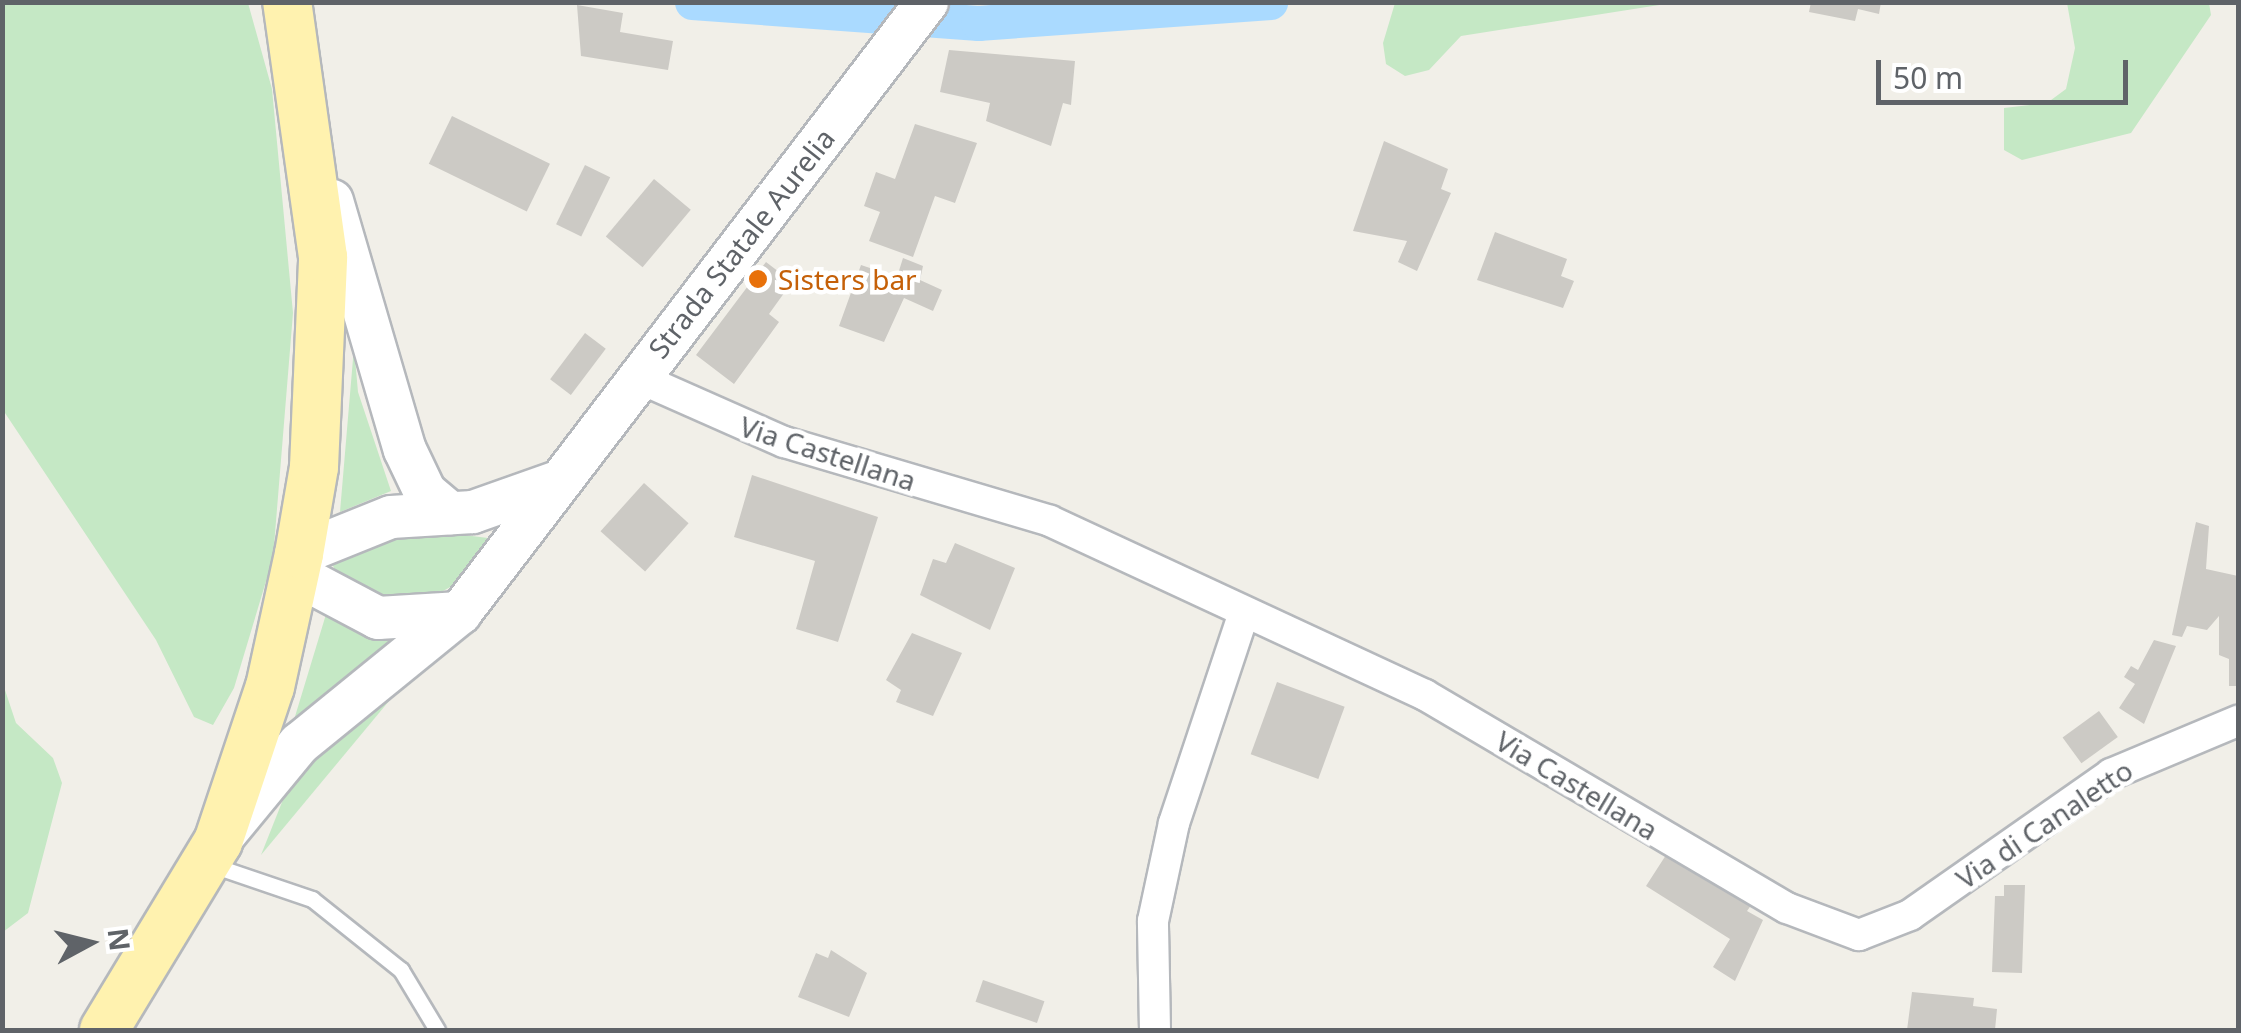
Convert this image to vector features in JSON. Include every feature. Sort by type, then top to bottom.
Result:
[{"type":"main road","name":"Strada Statale Aurelia","points":[[212,853],[270,687],[297,564],[322,364],[311,127],[287,2]]},
{"type":"main road","name":"Strada Statale Aurelia","points":[[104,1030],[212,853],[300,744],[460,613],[637,377],[916,18]]},
{"type":"main road","points":[[311,127],[405,450],[425,492],[450,513]]},
{"type":"main road","name":"Strada Statale Aurelia","points":[[297,564],[391,517],[505,506],[556,483]]},
{"type":"main road","points":[[297,564],[378,618],[460,613]]},
{"type":"street","name":"Via Castellana","points":[[637,377],[784,442],[1050,522],[1425,695],[1787,908],[1858,935],[1910,916]]},
{"type":"street","points":[[1155,1030],[1156,904],[1244,612]]},
{"type":"street","name":"Via di Canaletto","points":[[1910,916],[2110,774],[2238,721]]},
{"type":"lane","points":[[212,853],[312,899],[401,970],[437,1030]]},
{"type":"green space","points":[[1395,2],[1672,3],[1461,36],[1429,70],[1405,76],[1386,64],[1383,43]]},
{"type":"green space","points":[[2,3],[248,3],[272,89],[293,313],[273,558],[234,688],[213,725],[194,717],[156,640],[3,410]]},
{"type":"green space","points":[[2067,3],[2209,3],[2211,15],[2131,133],[2022,160],[2004,150],[2004,108],[2047,103],[2066,89],[2075,48]]},
{"type":"green space","points":[[354,347],[358,392],[391,491],[340,512]]},
{"type":"green space","points":[[390,532],[440,532],[496,539],[467,578],[430,598],[366,596],[337,575],[331,561]]},
{"type":"green space","points":[[327,611],[350,628],[412,641],[290,733]]},
{"type":"green space","points":[[3,684],[16,723],[53,758],[62,783],[28,913],[3,932]]},
{"type":"green space","points":[[394,695],[261,855],[290,782],[358,716]]},
{"type":"building","points":[[1811,2],[1881,2],[1879,14],[1858,9],[1855,21],[1809,12]]},
{"type":"building","points":[[577,5],[623,13],[620,32],[673,41],[668,70],[581,56]]},
{"type":"building","points":[[949,50],[1075,61],[1071,105],[1063,103],[1051,146],[986,121],[990,103],[940,92]]},
{"type":"building","points":[[452,116],[550,164],[527,211],[429,164]]},
{"type":"building","points":[[915,124],[977,143],[955,203],[935,196],[913,257],[869,241],[880,212],[864,206],[876,172],[895,179]]},
{"type":"building","points":[[1384,141],[1448,169],[1441,189],[1451,193],[1417,271],[1398,262],[1407,241],[1353,231]]},
{"type":"building","points":[[585,165],[610,177],[581,237],[556,224]]},
{"type":"building","points":[[654,179],[691,210],[643,267],[606,236]]},
{"type":"building","points":[[1495,232],[1567,259],[1561,276],[1574,281],[1563,308],[1477,280]]},
{"type":"building","points":[[903,258],[923,266],[920,280],[942,290],[933,311],[904,298],[884,342],[839,326],[861,265],[897,277]]},
{"type":"building","points":[[766,262],[792,282],[769,314],[779,322],[734,384],[696,355]]},
{"type":"building","points":[[585,333],[606,349],[571,395],[550,379]]},
{"type":"building","points":[[752,475],[878,517],[838,642],[796,629],[815,561],[734,537]]},
{"type":"building","points":[[644,483],[689,523],[645,571],[601,531]]},
{"type":"building","points":[[2196,522],[2209,526],[2206,569],[2238,576],[2238,686],[2229,686],[2229,659],[2219,655],[2219,616],[2207,630],[2187,626],[2182,637],[2172,635]]},
{"type":"building","points":[[955,543],[1015,568],[990,630],[920,595],[933,559],[946,563]]},
{"type":"building","points":[[912,633],[962,653],[933,716],[896,702],[901,690],[886,680]]},
{"type":"building","points":[[2154,640],[2176,646],[2144,724],[2119,708],[2135,684],[2124,677],[2131,666],[2138,670]]},
{"type":"building","points":[[1277,682],[1345,707],[1318,779],[1251,754]]},
{"type":"building","points":[[2099,711],[2118,737],[2081,763],[2063,737]]},
{"type":"building","points":[[1666,855],[1752,904],[1747,911],[1763,920],[1735,981],[1713,967],[1730,939],[1646,886]]},
{"type":"building","points":[[2004,885],[2025,885],[2022,973],[1992,972],[1995,896],[2004,896]]},
{"type":"building","points":[[831,950],[867,973],[849,1017],[798,997],[816,953],[828,958]]},
{"type":"building","points":[[983,980],[1044,1001],[1037,1023],[976,1002]]},
{"type":"building","points":[[1912,992],[1974,998],[1973,1006],[1997,1009],[1995,1030],[1907,1030]]},
{"type":"waterway","points":[[692,2],[978,23],[1270,2]]},
{"type":"place","name":"Sisters bar","points":[[758,279]]}]
